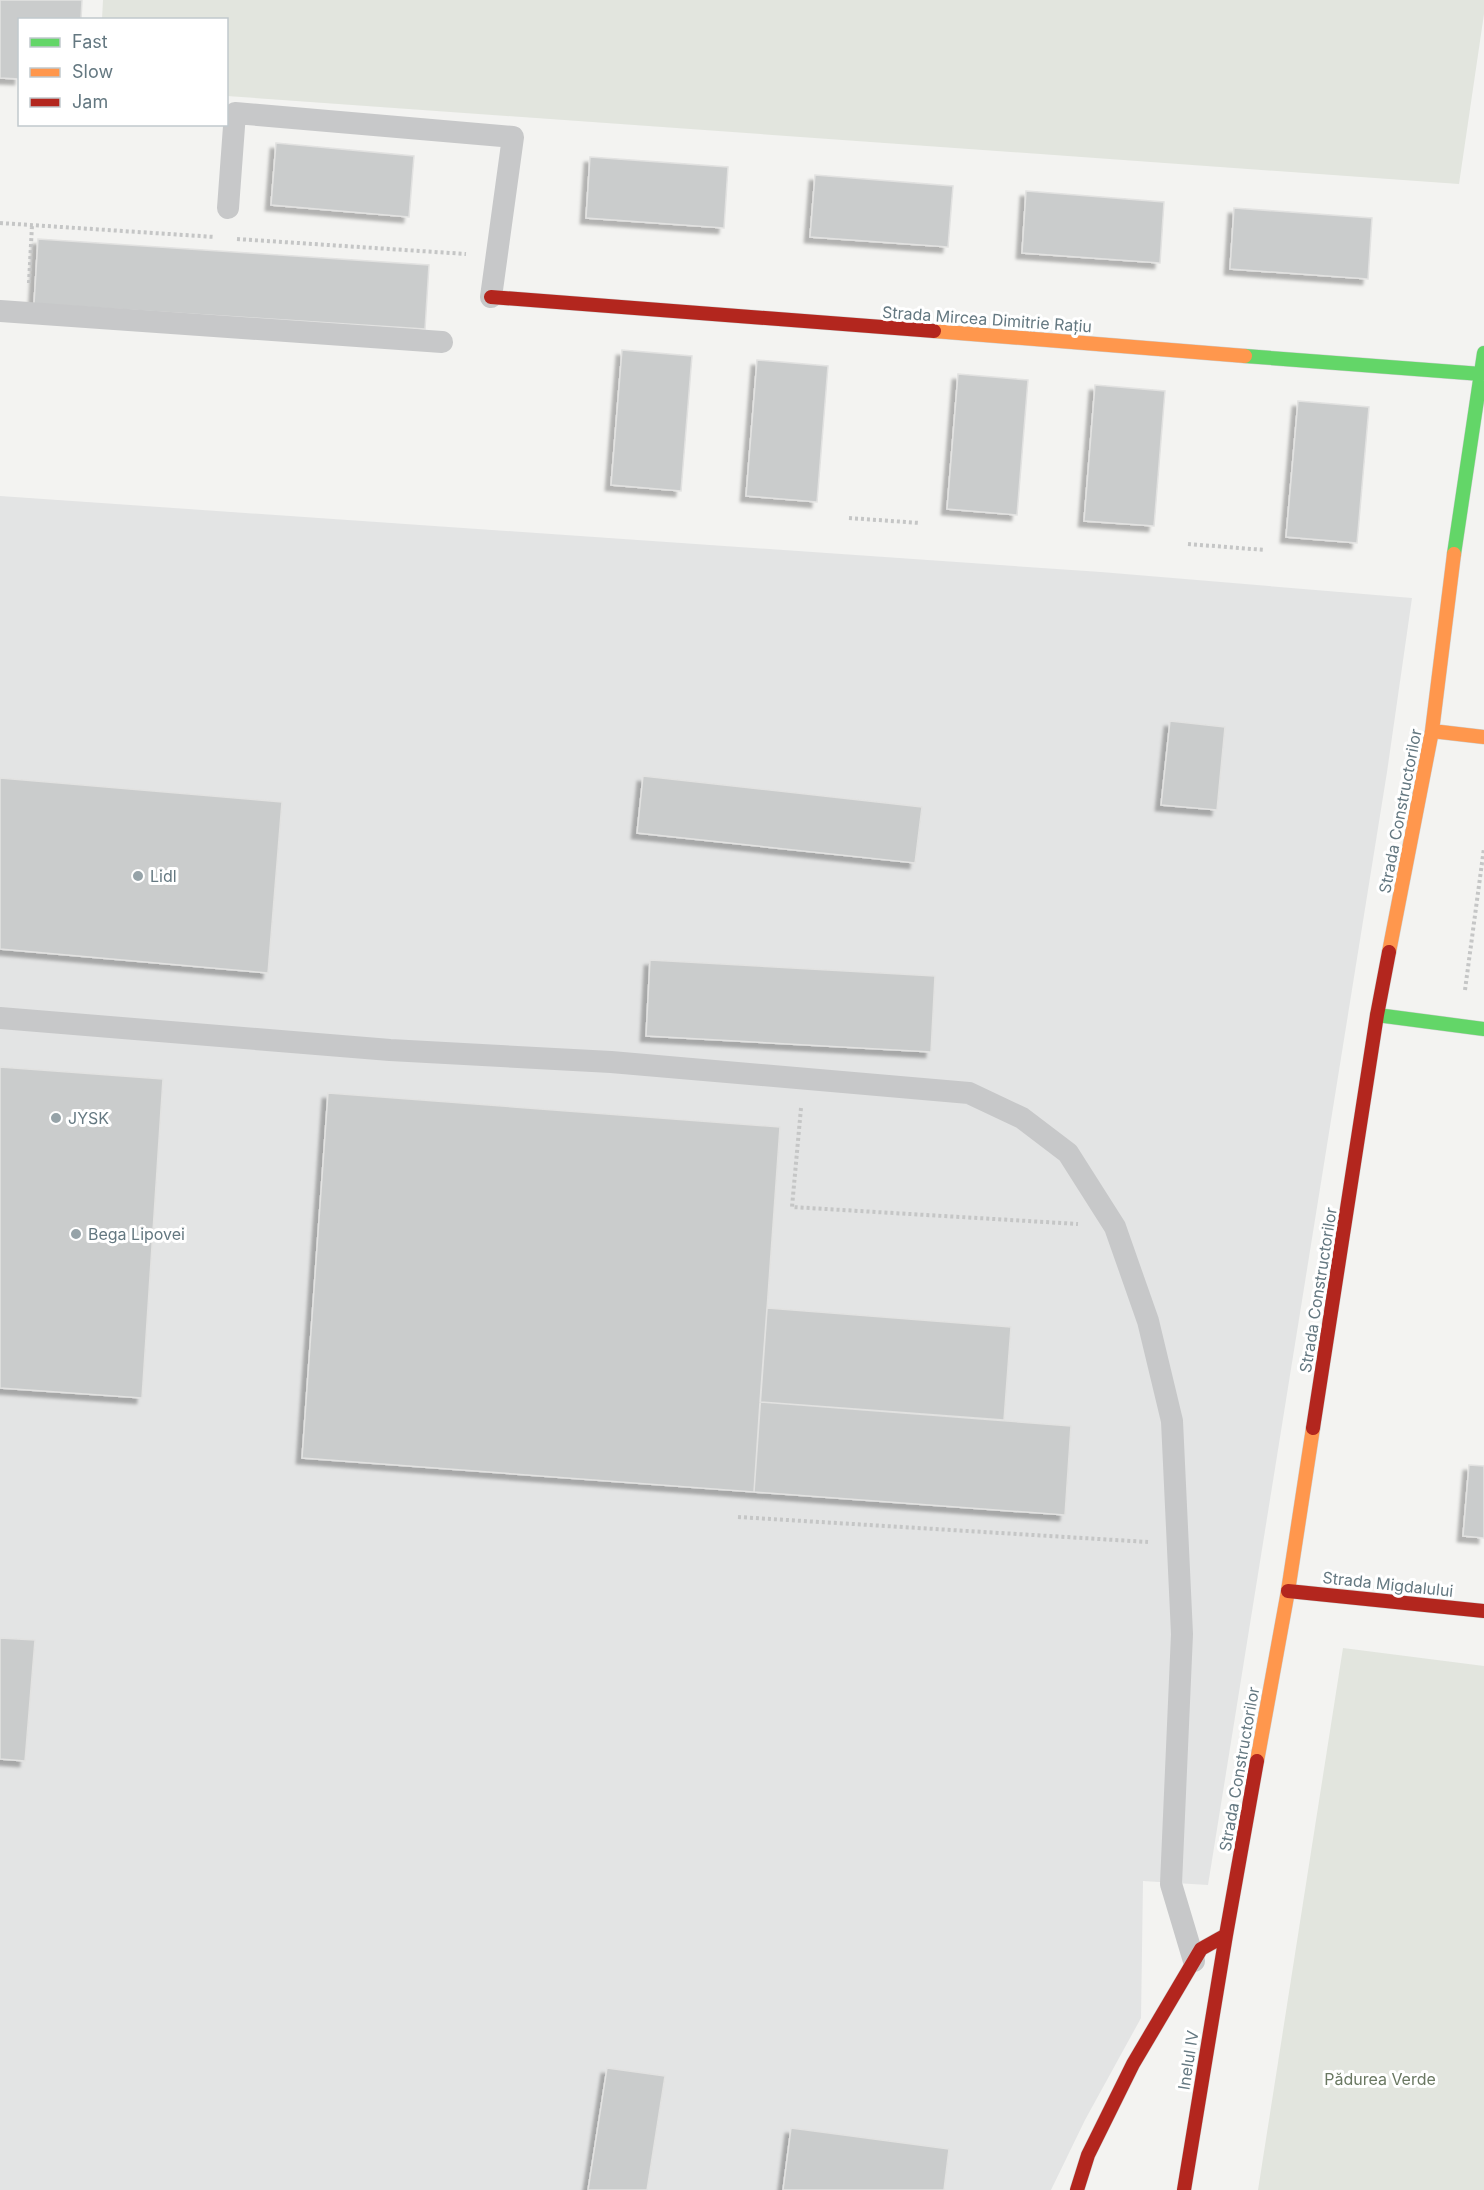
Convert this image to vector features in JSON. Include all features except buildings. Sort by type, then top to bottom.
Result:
[{"type":"main road","name":"Strada Mircea Dimitrie Rațiu","points":[[491,297],[1480,375]]},
{"type":"main road","name":"Strada Constructorilor","points":[[1226,1935],[1288,1591],[1377,1015],[1432,731],[1452,564],[1484,353]]},
{"type":"main road","points":[[1432,731],[1484,737]]},
{"type":"main road","points":[[1377,1015],[1484,1029]]},
{"type":"main road","name":"Strada Migdalului","points":[[1288,1591],[1484,1611]]},
{"type":"main road","points":[[1077,2190],[1088,2155],[1133,2064],[1201,1949],[1226,1935]]},
{"type":"main road","name":"Inelul IV","points":[[1184,2190],[1226,1935]]},
{"type":"lane","points":[[228,208],[235,113],[513,137],[491,297]]},
{"type":"lane","points":[[0,311],[442,342]]},
{"type":"lane","points":[[0,1018],[390,1050],[611,1062],[969,1093],[1022,1118],[1068,1153],[1114,1227],[1148,1321],[1172,1420],[1182,1634],[1171,1884],[1194,1961]]},
{"type":"path","points":[[0,223],[223,238]]},
{"type":"path","points":[[28,313],[32,225]]},
{"type":"path","points":[[235,239],[497,256]]},
{"type":"path","points":[[849,518],[920,523]]},
{"type":"path","points":[[1188,544],[1265,550]]},
{"type":"path","points":[[1461,1026],[1484,848]]},
{"type":"path","points":[[803,1078],[792,1207],[1114,1227]]},
{"type":"path","points":[[738,1517],[1178,1544]]},
{"type":"shaded area","points":[[0,496],[1101,572],[1412,598],[1387,772],[1208,1885],[1143,1881],[1141,2018],[1085,2120],[1051,2190],[0,2190]]},
{"type":"green space","points":[[103,0],[1484,0],[1484,14],[1459,184],[228,96],[228,18],[102,18]]},
{"type":"green space","name":"Pădurea Verde","points":[[1343,1648],[1484,1666],[1484,2190],[1258,2190]]},
{"type":"traffic: fast","points":[[1454,554],[1484,353]]},
{"type":"traffic: fast","points":[[1245,356],[1481,374]]},
{"type":"traffic: fast","points":[[1377,1015],[1484,1029]]},
{"type":"traffic: slow","points":[[934,331],[1245,356]]},
{"type":"traffic: slow","points":[[1389,952],[1432,731],[1454,554]]},
{"type":"traffic: slow","points":[[1432,731],[1484,737]]},
{"type":"traffic: slow","points":[[1257,1761],[1288,1591],[1313,1428]]},
{"type":"traffic: jam","points":[[491,297],[934,331]]},
{"type":"traffic: jam","points":[[1313,1428],[1377,1015],[1389,952]]},
{"type":"traffic: jam","points":[[1288,1591],[1484,1611]]},
{"type":"traffic: jam","points":[[1184,2190],[1257,1761]]},
{"type":"traffic: jam","points":[[1077,2190],[1088,2155],[1133,2064],[1201,1949],[1226,1935]]},
{"type":"place","name":"Lidl","points":[[138,876]]},
{"type":"place","name":"JYSK","points":[[56,1118]]},
{"type":"place","name":"Bega Lipovei","points":[[76,1234]]}]
